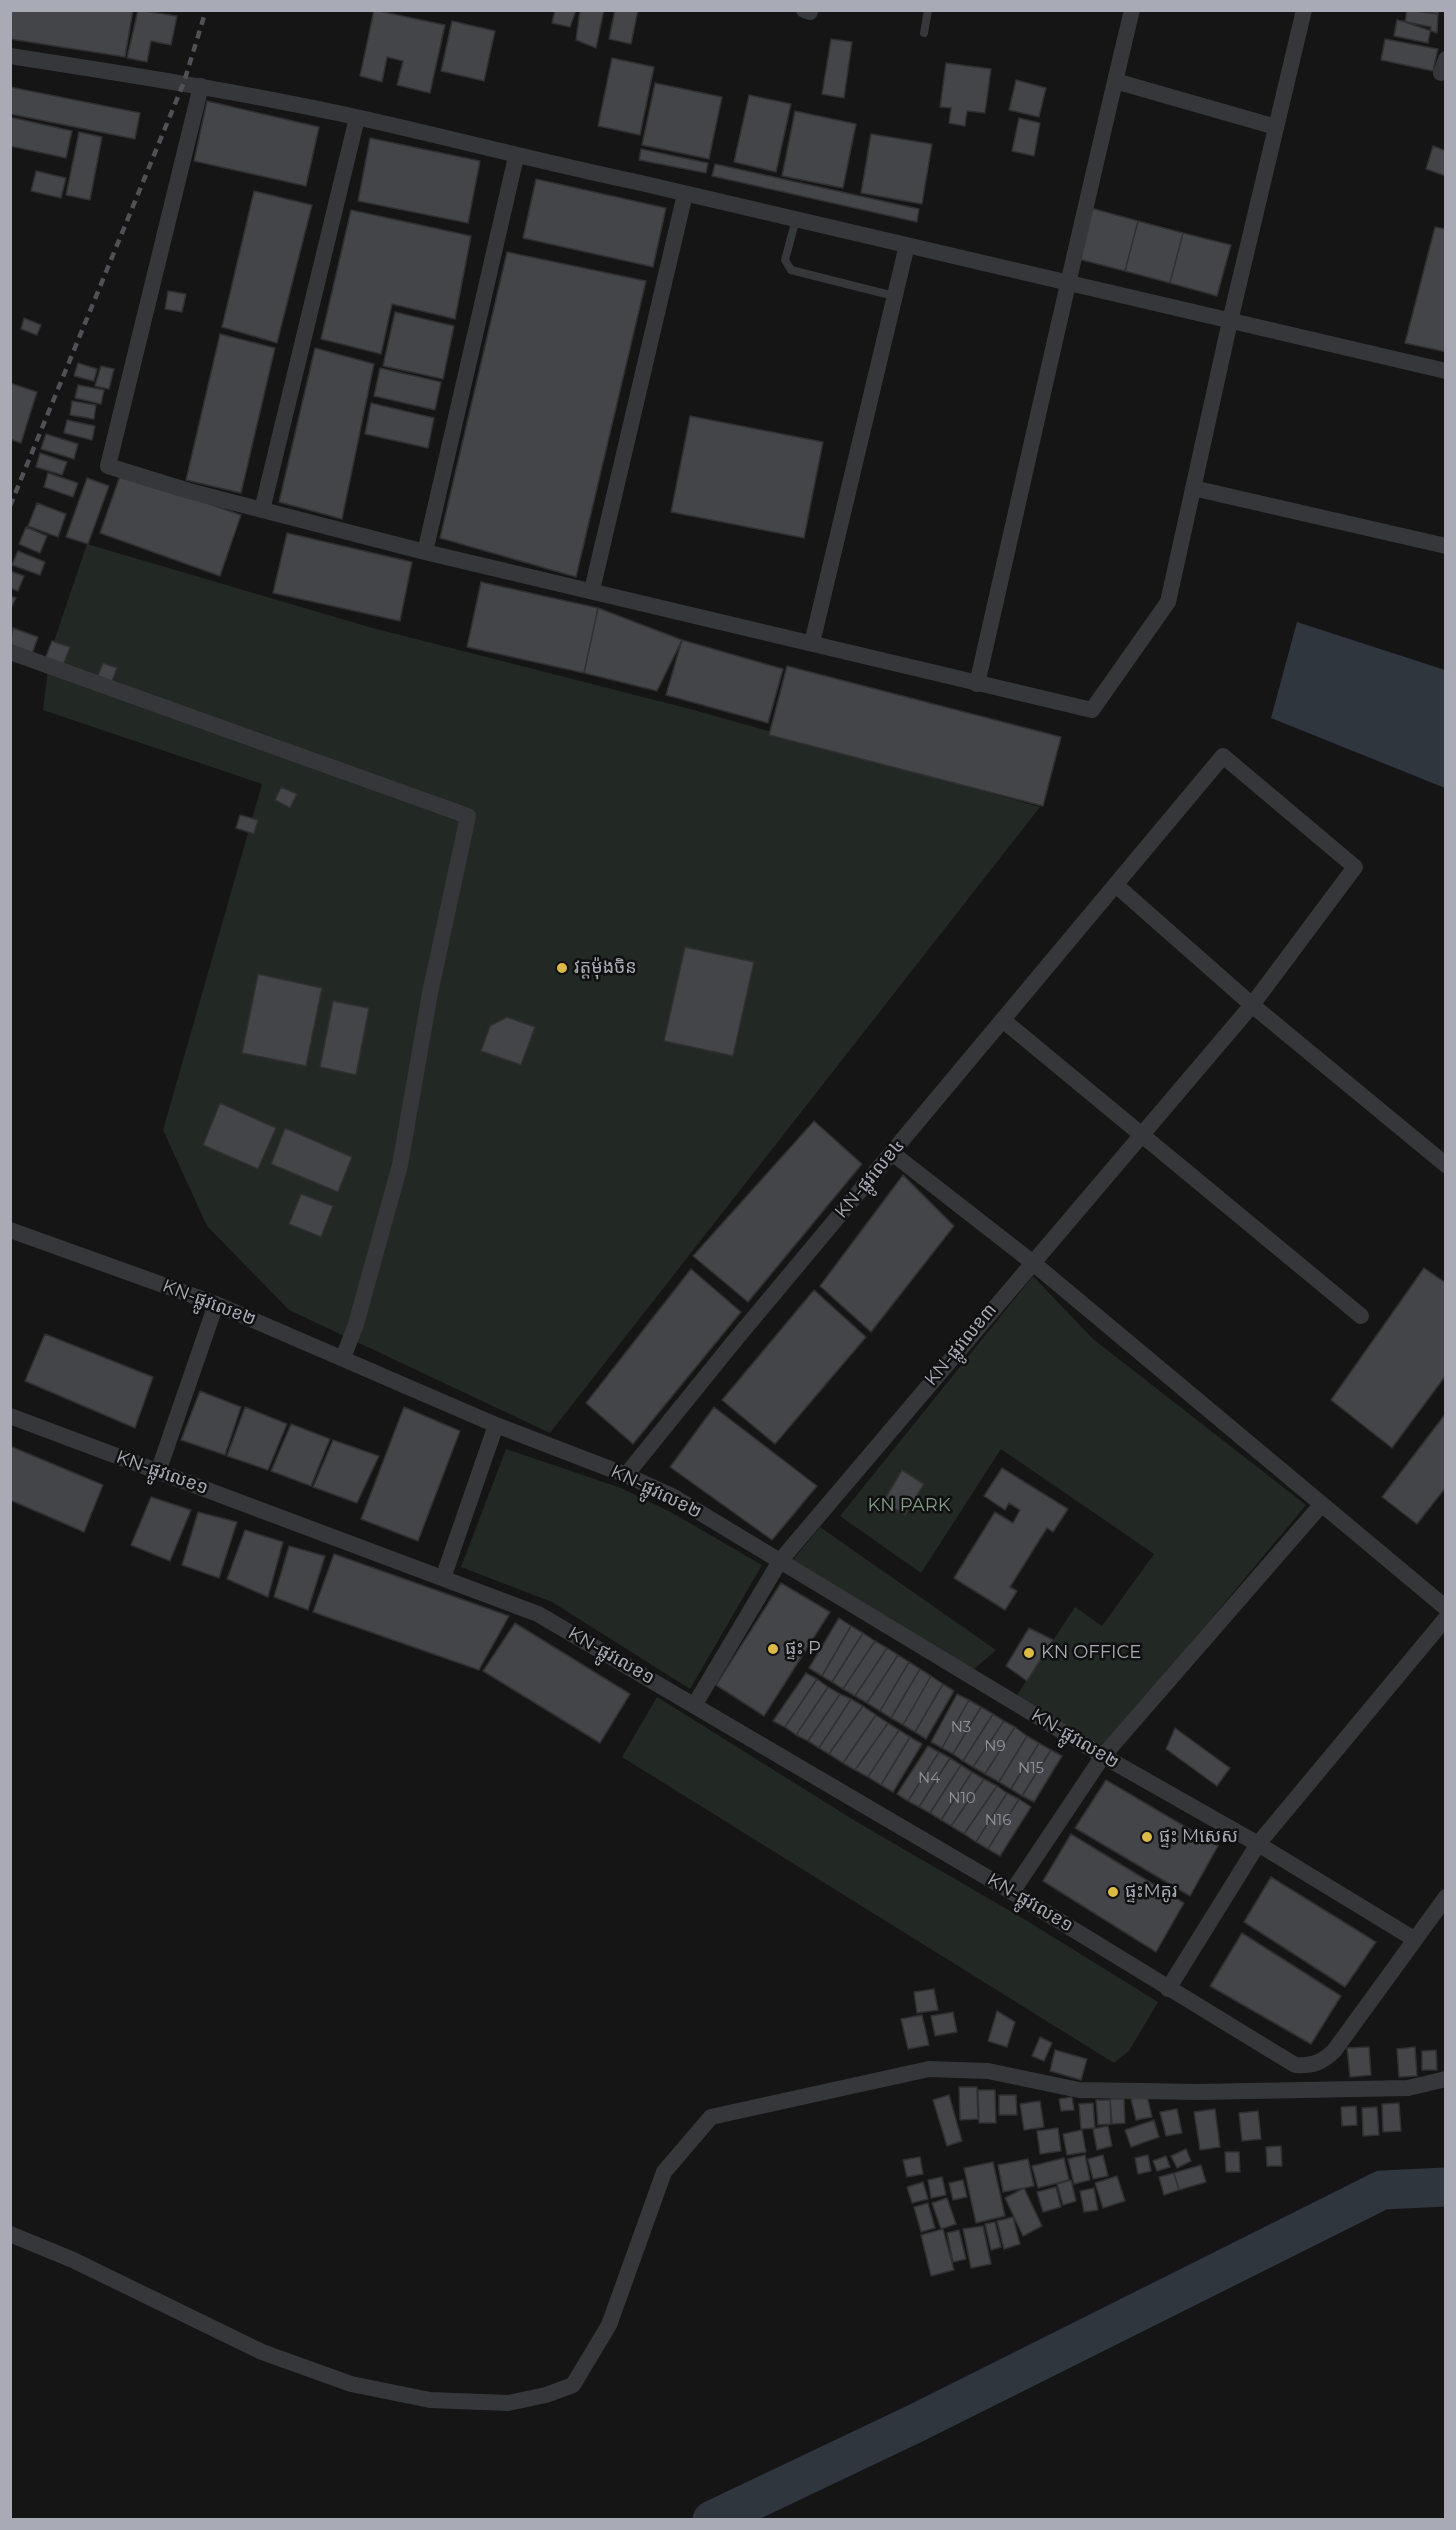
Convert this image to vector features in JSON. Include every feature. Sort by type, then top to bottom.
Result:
[{"type":"street","points":[[976,684],[1047,381],[1066,282],[1132,10]]},
{"type":"street","points":[[201,86],[108,466],[262,510],[425,552],[1092,710],[1168,602],[1230,321],[1304,10]]},
{"type":"street","points":[[10,56],[201,86],[357,118],[516,157],[907,244],[1446,371]]},
{"type":"street","points":[[1115,81],[1276,127]]},
{"type":"street","points":[[262,510],[357,118]]},
{"type":"street","points":[[425,552],[516,157]]},
{"type":"street","points":[[592,590],[685,194]]},
{"type":"street","points":[[813,643],[907,244]]},
{"type":"street","points":[[1193,488],[1446,546]]},
{"type":"street","points":[[10,652],[468,816],[430,993],[400,1165],[356,1324],[342,1358]]},
{"type":"street","name":"KN-ផ្លូវលេខ៤","points":[[626,1475],[736,1339],[1117,886],[1223,756],[1356,867],[1252,1005]]},
{"type":"street","points":[[1117,886],[1252,1005],[1446,1165]]},
{"type":"street","name":"KN-ផ្លូវលេខ៣","points":[[694,1704],[780,1561],[1252,1005]]},
{"type":"street","points":[[1004,1021],[1361,1316]]},
{"type":"street","points":[[892,1153],[1032,1263],[1446,1608]]},
{"type":"street","name":"KN-ផ្លូវលេខ២","points":[[10,1230],[216,1304],[496,1425],[626,1475],[674,1497],[1103,1756],[1258,1844],[1414,1939]]},
{"type":"street","points":[[158,1472],[216,1304]]},
{"type":"street","name":"KN-ផ្លូវលេខ១","points":[[10,1416],[538,1614],[1012,1892],[1295,2065],[1310,2066],[1324,2061],[1334,2051],[1446,1896]]},
{"type":"street","points":[[443,1578],[496,1425]]},
{"type":"street","points":[[1012,1892],[1103,1756],[1322,1504]]},
{"type":"street","points":[[1168,1989],[1258,1844],[1446,1618]]},
{"type":"street","points":[[10,2234],[73,2260],[262,2352],[351,2384],[430,2400],[508,2403],[546,2395],[573,2385],[609,2325],[663,2172],[711,2117],[929,2069],[988,2071],[1079,2090],[1131,2092],[1408,2088],[1446,2079]]},
{"type":"lane","points":[[924,33],[928,10]]},
{"type":"lane","points":[[796,219],[785,260],[791,270],[894,296]]},
{"type":"green space","name":"វត្តម៉ុងចិន","points":[[87,544],[369,627],[690,709],[1040,807],[550,1433],[289,1310],[207,1226],[163,1130],[262,784],[43,710],[50,653]]},
{"type":"green space","name":"KN PARK","points":[[1033,1276],[1093,1339],[1306,1505],[1102,1750],[1013,1701],[1075,1607],[1102,1626],[1154,1554],[1001,1449],[921,1573],[840,1516]]},
{"type":"green space","points":[[506,1449],[621,1488],[669,1511],[762,1565],[690,1689],[552,1602],[461,1567]]},
{"type":"green space","points":[[820,1527],[996,1650],[971,1672],[792,1561]]},
{"type":"green space","points":[[657,1697],[857,1822],[1029,1922],[1158,2002],[1129,2051],[1114,2063],[622,1757]]},
{"type":"shaded area","points":[[1297,622],[1445,670],[1445,788],[1271,718]]},
{"type":"building","points":[[10,10],[133,10],[125,57],[10,39]]},
{"type":"building","points":[[138,10],[177,16],[171,45],[151,41],[147,62],[127,58]]},
{"type":"building","points":[[374,10],[445,25],[430,93],[397,85],[403,61],[387,57],[382,82],[360,76]]},
{"type":"building","points":[[555,10],[576,10],[570,27],[552,23]]},
{"type":"building","points":[[580,10],[604,10],[596,48],[576,40]]},
{"type":"building","points":[[615,10],[638,10],[631,44],[609,39]]},
{"type":"building","points":[[1407,10],[1438,14],[1437,33],[1405,22]]},
{"type":"building","points":[[1419,10],[1439,10],[1438,14]]},
{"type":"building","points":[[1397,20],[1431,27],[1428,43],[1394,36]]},
{"type":"building","points":[[452,21],[495,31],[484,81],[441,71]]},
{"type":"building","points":[[831,39],[852,42],[844,98],[822,94]]},
{"type":"building","points":[[1385,39],[1438,49],[1433,71],[1381,60]]},
{"type":"building","points":[[612,58],[654,67],[640,135],[598,126]]},
{"type":"building","points":[[946,63],[991,69],[985,113],[967,111],[965,126],[949,123],[951,108],[940,107]]},
{"type":"building","points":[[1016,80],[1046,88],[1039,117],[1009,110]]},
{"type":"building","points":[[655,83],[722,97],[709,159],[642,145]]},
{"type":"building","points":[[10,87],[140,113],[135,139],[10,114]]},
{"type":"building","points":[[749,95],[791,104],[776,172],[734,162]]},
{"type":"building","points":[[207,101],[319,127],[306,186],[194,161]]},
{"type":"building","points":[[795,111],[856,124],[843,188],[782,176]]},
{"type":"building","points":[[10,117],[72,131],[66,158],[10,146]]},
{"type":"building","points":[[1019,118],[1040,123],[1034,156],[1012,151]]},
{"type":"building","points":[[79,132],[102,137],[90,200],[66,195]]},
{"type":"building","points":[[871,134],[932,144],[922,204],[861,193]]},
{"type":"building","points":[[370,138],[480,161],[468,223],[358,201]]},
{"type":"building","points":[[1433,146],[1446,151],[1446,176],[1426,169]]},
{"type":"building","points":[[641,149],[708,163],[706,173],[639,160]]},
{"type":"building","points":[[715,164],[919,209],[917,222],[712,176]]},
{"type":"building","points":[[36,171],[66,178],[61,198],[31,191]]},
{"type":"building","points":[[536,179],[666,208],[653,267],[523,238]]},
{"type":"building","points":[[254,191],[312,205],[277,343],[222,327]]},
{"type":"building","points":[[1091,208],[1138,221],[1125,271],[1078,259]]},
{"type":"building","points":[[351,210],[471,236],[455,319],[392,304],[381,354],[321,339]]},
{"type":"building","points":[[1138,221],[1183,233],[1170,283],[1125,271]]},
{"type":"building","points":[[1435,227],[1446,229],[1446,352],[1405,343]]},
{"type":"building","points":[[1183,233],[1231,245],[1217,296],[1170,283]]},
{"type":"building","points":[[507,252],[646,281],[576,577],[440,538]]},
{"type":"building","points":[[168,291],[186,294],[182,312],[165,309]]},
{"type":"building","points":[[395,312],[454,326],[443,379],[383,366]]},
{"type":"building","points":[[24,318],[41,325],[37,335],[21,329]]},
{"type":"building","points":[[220,334],[275,348],[241,493],[186,480]]},
{"type":"building","points":[[315,348],[374,364],[342,519],[279,502]]},
{"type":"building","points":[[78,363],[97,369],[94,381],[74,376]]},
{"type":"building","points":[[101,366],[114,369],[109,389],[95,386]]},
{"type":"building","points":[[380,368],[441,382],[435,410],[374,396]]},
{"type":"building","points":[[10,383],[37,392],[21,443],[10,439]]},
{"type":"building","points":[[78,385],[104,390],[101,404],[75,398]]},
{"type":"building","points":[[72,401],[96,405],[94,419],[70,415]]},
{"type":"building","points":[[371,403],[434,418],[428,448],[365,434]]},
{"type":"building","points":[[690,416],[823,442],[804,538],[671,512]]},
{"type":"building","points":[[67,420],[95,426],[92,440],[64,433]]},
{"type":"building","points":[[46,434],[78,444],[74,459],[41,449]]},
{"type":"building","points":[[40,453],[67,462],[62,475],[36,467]]},
{"type":"building","points":[[48,473],[78,483],[73,497],[44,487]]},
{"type":"building","points":[[121,473],[241,515],[220,576],[100,533]]},
{"type":"building","points":[[87,478],[109,486],[88,544],[66,537]]},
{"type":"building","points":[[37,503],[66,514],[58,537],[28,526]]},
{"type":"building","points":[[26,527],[47,536],[40,553],[19,544]]},
{"type":"building","points":[[287,533],[412,562],[400,621],[273,593]]},
{"type":"building","points":[[18,551],[45,562],[40,575],[12,565]]},
{"type":"building","points":[[10,571],[24,576],[18,591],[10,588]]},
{"type":"building","points":[[481,582],[598,608],[584,673],[467,647]]},
{"type":"building","points":[[10,596],[16,598],[10,610]]},
{"type":"building","points":[[598,608],[682,640],[657,691],[584,673]]},
{"type":"building","points":[[13,628],[38,637],[32,654],[10,646]]},
{"type":"building","points":[[682,640],[783,669],[768,723],[666,695]]},
{"type":"building","points":[[52,641],[70,647],[63,666],[45,659]]},
{"type":"building","points":[[103,663],[117,668],[111,684],[97,678]]},
{"type":"building","points":[[787,666],[1061,737],[1043,806],[769,735]]},
{"type":"building","points":[[281,787],[297,794],[290,808],[275,800]]},
{"type":"building","points":[[240,815],[258,820],[254,834],[236,828]]},
{"type":"building","points":[[685,947],[754,962],[733,1056],[664,1041]]},
{"type":"building","points":[[258,974],[322,988],[306,1066],[242,1053]]},
{"type":"building","points":[[333,1001],[369,1008],[356,1075],[320,1067]]},
{"type":"building","points":[[507,1017],[535,1027],[521,1065],[481,1051],[490,1026]]},
{"type":"building","points":[[220,1103],[276,1128],[258,1169],[203,1145]]},
{"type":"building","points":[[814,1121],[862,1164],[748,1302],[693,1256]]},
{"type":"building","points":[[285,1128],[352,1157],[338,1192],[271,1164]]},
{"type":"building","points":[[903,1175],[954,1226],[871,1332],[820,1286]]},
{"type":"building","points":[[301,1194],[333,1206],[321,1237],[289,1224]]},
{"type":"building","points":[[1424,1268],[1446,1283],[1446,1375],[1392,1448],[1331,1400]]},
{"type":"building","points":[[691,1269],[741,1312],[633,1444],[586,1403]]},
{"type":"building","points":[[814,1290],[866,1337],[775,1444],[722,1400]]},
{"type":"building","points":[[45,1334],[153,1377],[135,1428],[25,1381]]},
{"type":"building","points":[[200,1391],[241,1407],[225,1455],[181,1440]]},
{"type":"building","points":[[245,1407],[287,1424],[268,1470],[227,1456]]},
{"type":"building","points":[[404,1407],[460,1431],[418,1541],[361,1519]]},
{"type":"building","points":[[714,1407],[817,1486],[772,1540],[670,1467]]},
{"type":"building","points":[[1446,1413],[1446,1487],[1417,1524],[1382,1497]]},
{"type":"building","points":[[291,1424],[330,1439],[311,1486],[271,1471]]},
{"type":"building","points":[[333,1440],[379,1456],[357,1503],[313,1487]]},
{"type":"building","points":[[10,1446],[103,1485],[84,1532],[10,1500]]},
{"type":"building","points":[[1002,1468],[1068,1509],[1053,1532],[1047,1528],[1010,1587],[1017,1591],[1005,1610],[954,1578],[995,1512],[1013,1523],[1020,1510],[1009,1503],[1005,1510],[984,1496]]},
{"type":"building","points":[[902,1470],[924,1484],[905,1515],[883,1502]]},
{"type":"building","points":[[151,1497],[191,1510],[170,1561],[131,1545]]},
{"type":"building","points":[[198,1512],[237,1522],[219,1578],[182,1565]]},
{"type":"building","points":[[245,1530],[283,1542],[268,1597],[227,1579]]},
{"type":"building","points":[[289,1546],[325,1556],[308,1610],[274,1597]]},
{"type":"building","points":[[334,1554],[509,1616],[479,1670],[313,1612]]},
{"type":"building","name":"ផ្ទះ P","points":[[781,1583],[830,1612],[764,1716],[716,1685]]},
{"type":"building","points":[[839,1618],[851,1626],[822,1676],[809,1668]]},
{"type":"building","points":[[515,1623],[630,1694],[600,1743],[483,1671]]},
{"type":"building","points":[[851,1626],[863,1633],[832,1682],[822,1676]]},
{"type":"building","name":"KN OFFICE","points":[[1029,1628],[1053,1640],[1027,1681],[1006,1666]]},
{"type":"building","points":[[863,1633],[875,1641],[843,1689],[832,1682]]},
{"type":"building","points":[[875,1641],[887,1648],[855,1696],[843,1689]]},
{"type":"building","points":[[887,1648],[898,1655],[867,1703],[855,1696]]},
{"type":"building","points":[[898,1655],[909,1662],[880,1711],[867,1703]]},
{"type":"building","points":[[909,1662],[920,1669],[891,1718],[880,1711]]},
{"type":"building","points":[[920,1669],[931,1676],[903,1725],[891,1718]]},
{"type":"building","points":[[806,1673],[817,1679],[785,1727],[773,1721]]},
{"type":"building","points":[[931,1676],[943,1684],[915,1732],[903,1725]]},
{"type":"building","points":[[817,1679],[828,1687],[796,1735],[785,1727]]},
{"type":"building","points":[[943,1684],[954,1691],[926,1739],[915,1732]]},
{"type":"building","points":[[828,1687],[840,1694],[808,1741],[796,1735]]},
{"type":"building","points":[[840,1694],[851,1699],[819,1748],[808,1741]]},
{"type":"building","points":[[957,1694],[969,1700],[942,1748],[931,1742]]},
{"type":"building","points":[[851,1699],[863,1706],[829,1754],[819,1748]]},
{"type":"building","points":[[969,1700],[981,1707],[953,1754],[942,1748]]},
{"type":"building","points":[[863,1706],[876,1715],[843,1763],[829,1754]]},
{"type":"building","points":[[981,1707],[993,1714],[963,1761],[953,1754]]},
{"type":"building","points":[[993,1714],[1004,1721],[973,1767],[963,1761]]},
{"type":"building","points":[[876,1715],[888,1723],[855,1770],[843,1763]]},
{"type":"building","points":[[1004,1721],[1015,1727],[985,1774],[973,1767]]},
{"type":"building","points":[[888,1723],[899,1730],[868,1777],[855,1770]]},
{"type":"building","points":[[1015,1727],[1027,1736],[999,1782],[985,1774]]},
{"type":"building","points":[[1175,1728],[1230,1768],[1217,1786],[1166,1749]]},
{"type":"building","points":[[899,1730],[910,1737],[881,1785],[868,1777]]},
{"type":"building","points":[[1027,1736],[1039,1743],[1011,1789],[999,1782]]},
{"type":"building","points":[[910,1737],[922,1744],[893,1792],[881,1785]]},
{"type":"building","points":[[1039,1743],[1051,1750],[1022,1796],[1011,1789]]},
{"type":"building","points":[[928,1746],[939,1752],[908,1801],[897,1794]]},
{"type":"building","points":[[1051,1750],[1062,1756],[1034,1802],[1022,1796]]},
{"type":"building","points":[[939,1752],[950,1758],[919,1807],[908,1801]]},
{"type":"building","points":[[950,1758],[961,1765],[930,1813],[919,1807]]},
{"type":"building","points":[[961,1765],[972,1772],[941,1820],[930,1813]]},
{"type":"building","points":[[972,1772],[984,1779],[951,1826],[941,1820]]},
{"type":"building","points":[[984,1779],[997,1786],[964,1834],[951,1826]]},
{"type":"building","name":"ផ្ទះ Mសេស","points":[[1106,1780],[1218,1846],[1190,1896],[1075,1828]]},
{"type":"building","points":[[997,1786],[1007,1793],[976,1842],[964,1834]]},
{"type":"building","points":[[1007,1793],[1019,1799],[988,1849],[976,1842]]},
{"type":"building","points":[[1019,1799],[1031,1807],[1000,1856],[988,1849]]},
{"type":"building","name":"ផ្ទះMគូរ","points":[[1071,1834],[1184,1903],[1156,1952],[1043,1881]]},
{"type":"building","points":[[1271,1877],[1376,1942],[1345,1987],[1244,1922]]},
{"type":"building","points":[[1242,1933],[1341,1996],[1311,2044],[1210,1986]]},
{"type":"building","points":[[934,1989],[938,2010],[917,2013],[914,1992]]},
{"type":"building","points":[[997,2011],[1015,2022],[1007,2047],[988,2041]]},
{"type":"building","points":[[953,2012],[957,2032],[935,2036],[931,2016]]},
{"type":"building","points":[[922,2015],[929,2045],[908,2049],[901,2019]]},
{"type":"building","points":[[1040,2037],[1052,2043],[1044,2061],[1032,2056]]},
{"type":"building","points":[[1369,2047],[1371,2075],[1350,2077],[1347,2048]]},
{"type":"building","points":[[1415,2047],[1417,2076],[1399,2077],[1397,2049]]},
{"type":"building","points":[[1055,2050],[1087,2059],[1081,2080],[1050,2071]]},
{"type":"building","points":[[1436,2050],[1437,2070],[1422,2070],[1422,2051]]},
{"type":"building","points":[[959,2087],[977,2087],[978,2119],[960,2120]]},
{"type":"building","points":[[978,2090],[995,2090],[996,2123],[979,2123]]},
{"type":"building","points":[[949,2095],[962,2141],[947,2146],[933,2100]]},
{"type":"building","points":[[999,2095],[1016,2095],[1017,2115],[999,2115]]},
{"type":"building","points":[[1147,2096],[1152,2117],[1136,2120],[1131,2099]]},
{"type":"building","points":[[1072,2097],[1074,2110],[1061,2111],[1059,2099]]},
{"type":"building","points":[[1110,2099],[1124,2099],[1125,2123],[1112,2124]]},
{"type":"building","points":[[1096,2100],[1110,2100],[1111,2124],[1098,2125]]},
{"type":"building","points":[[1040,2101],[1044,2127],[1024,2130],[1020,2104]]},
{"type":"building","points":[[1093,2103],[1095,2128],[1081,2129],[1079,2104]]},
{"type":"building","points":[[1399,2103],[1401,2131],[1383,2132],[1382,2104]]},
{"type":"building","points":[[1356,2106],[1357,2125],[1342,2126],[1341,2107]]},
{"type":"building","points":[[1377,2107],[1379,2135],[1363,2136],[1362,2108]]},
{"type":"building","points":[[1177,2109],[1182,2133],[1166,2136],[1160,2112]]},
{"type":"building","points":[[1215,2109],[1220,2147],[1200,2150],[1194,2112]]},
{"type":"building","points":[[1258,2111],[1261,2139],[1242,2141],[1239,2113]]},
{"type":"building","points":[[1154,2120],[1159,2137],[1131,2147],[1125,2130]]},
{"type":"building","points":[[1108,2126],[1112,2146],[1097,2150],[1093,2129]]},
{"type":"building","points":[[1058,2128],[1061,2151],[1040,2154],[1037,2131]]},
{"type":"building","points":[[1082,2130],[1086,2152],[1067,2155],[1063,2134]]},
{"type":"building","points":[[1281,2146],[1282,2166],[1267,2166],[1266,2147]]},
{"type":"building","points":[[1186,2149],[1191,2161],[1177,2168],[1171,2156]]},
{"type":"building","points":[[1225,2152],[1239,2152],[1240,2172],[1226,2172]]},
{"type":"building","points":[[1085,2155],[1090,2180],[1074,2184],[1068,2159]]},
{"type":"building","points":[[1103,2155],[1108,2176],[1093,2179],[1088,2159]]},
{"type":"building","points":[[1148,2155],[1151,2171],[1138,2174],[1135,2158]]},
{"type":"building","points":[[1166,2156],[1170,2167],[1157,2171],[1153,2161]]},
{"type":"building","points":[[920,2157],[923,2174],[907,2177],[903,2160]]},
{"type":"building","points":[[1064,2158],[1069,2180],[1038,2188],[1032,2166]]},
{"type":"building","points":[[1028,2159],[1034,2186],[1003,2192],[998,2165]]},
{"type":"building","points":[[993,2162],[1005,2216],[976,2223],[964,2168]]},
{"type":"building","points":[[1201,2165],[1206,2182],[1179,2190],[1174,2173]]},
{"type":"building","points":[[1174,2173],[1179,2190],[1164,2195],[1159,2177]]},
{"type":"building","points":[[1117,2176],[1125,2201],[1103,2208],[1095,2183]]},
{"type":"building","points":[[942,2177],[946,2195],[931,2198],[928,2180]]},
{"type":"building","points":[[963,2180],[967,2197],[953,2200],[949,2183]]},
{"type":"building","points":[[1071,2180],[1076,2201],[1063,2205],[1057,2184]]},
{"type":"building","points":[[923,2182],[928,2199],[912,2203],[907,2187]]},
{"type":"building","points":[[1056,2187],[1061,2207],[1043,2212],[1037,2192]]},
{"type":"building","points":[[1024,2188],[1042,2226],[1023,2236],[1005,2198]]},
{"type":"building","points":[[1094,2188],[1098,2210],[1084,2212],[1080,2191]]},
{"type":"building","points":[[947,2198],[956,2224],[941,2229],[932,2203]]},
{"type":"building","points":[[928,2203],[935,2228],[921,2232],[914,2207]]},
{"type":"building","points":[[1013,2217],[1020,2244],[1004,2249],[997,2221]]},
{"type":"building","points":[[995,2222],[1001,2247],[991,2250],[985,2224]]},
{"type":"building","points":[[983,2226],[991,2264],[971,2268],[963,2229]]},
{"type":"building","points":[[943,2229],[954,2270],[931,2276],[921,2235]]},
{"type":"building","points":[[959,2230],[966,2259],[953,2262],[947,2233]]},
{"type":"waterway","points":[[712,2520],[914,2424],[1382,2190],[1446,2187]]},
{"type":"railway","points":[[10,506],[184,82],[206,10]]},
{"type":"place","name":"វត្តម៉ុងចិន","points":[[562,968]]},
{"type":"place","name":"ផ្ទះ P","points":[[773,1649]]},
{"type":"place","name":"KN OFFICE","points":[[1029,1653]]},
{"type":"place","name":"ផ្ទះ Mសេស","points":[[1147,1837]]},
{"type":"place","name":"ផ្ទះMគូរ","points":[[1113,1892]]}]
